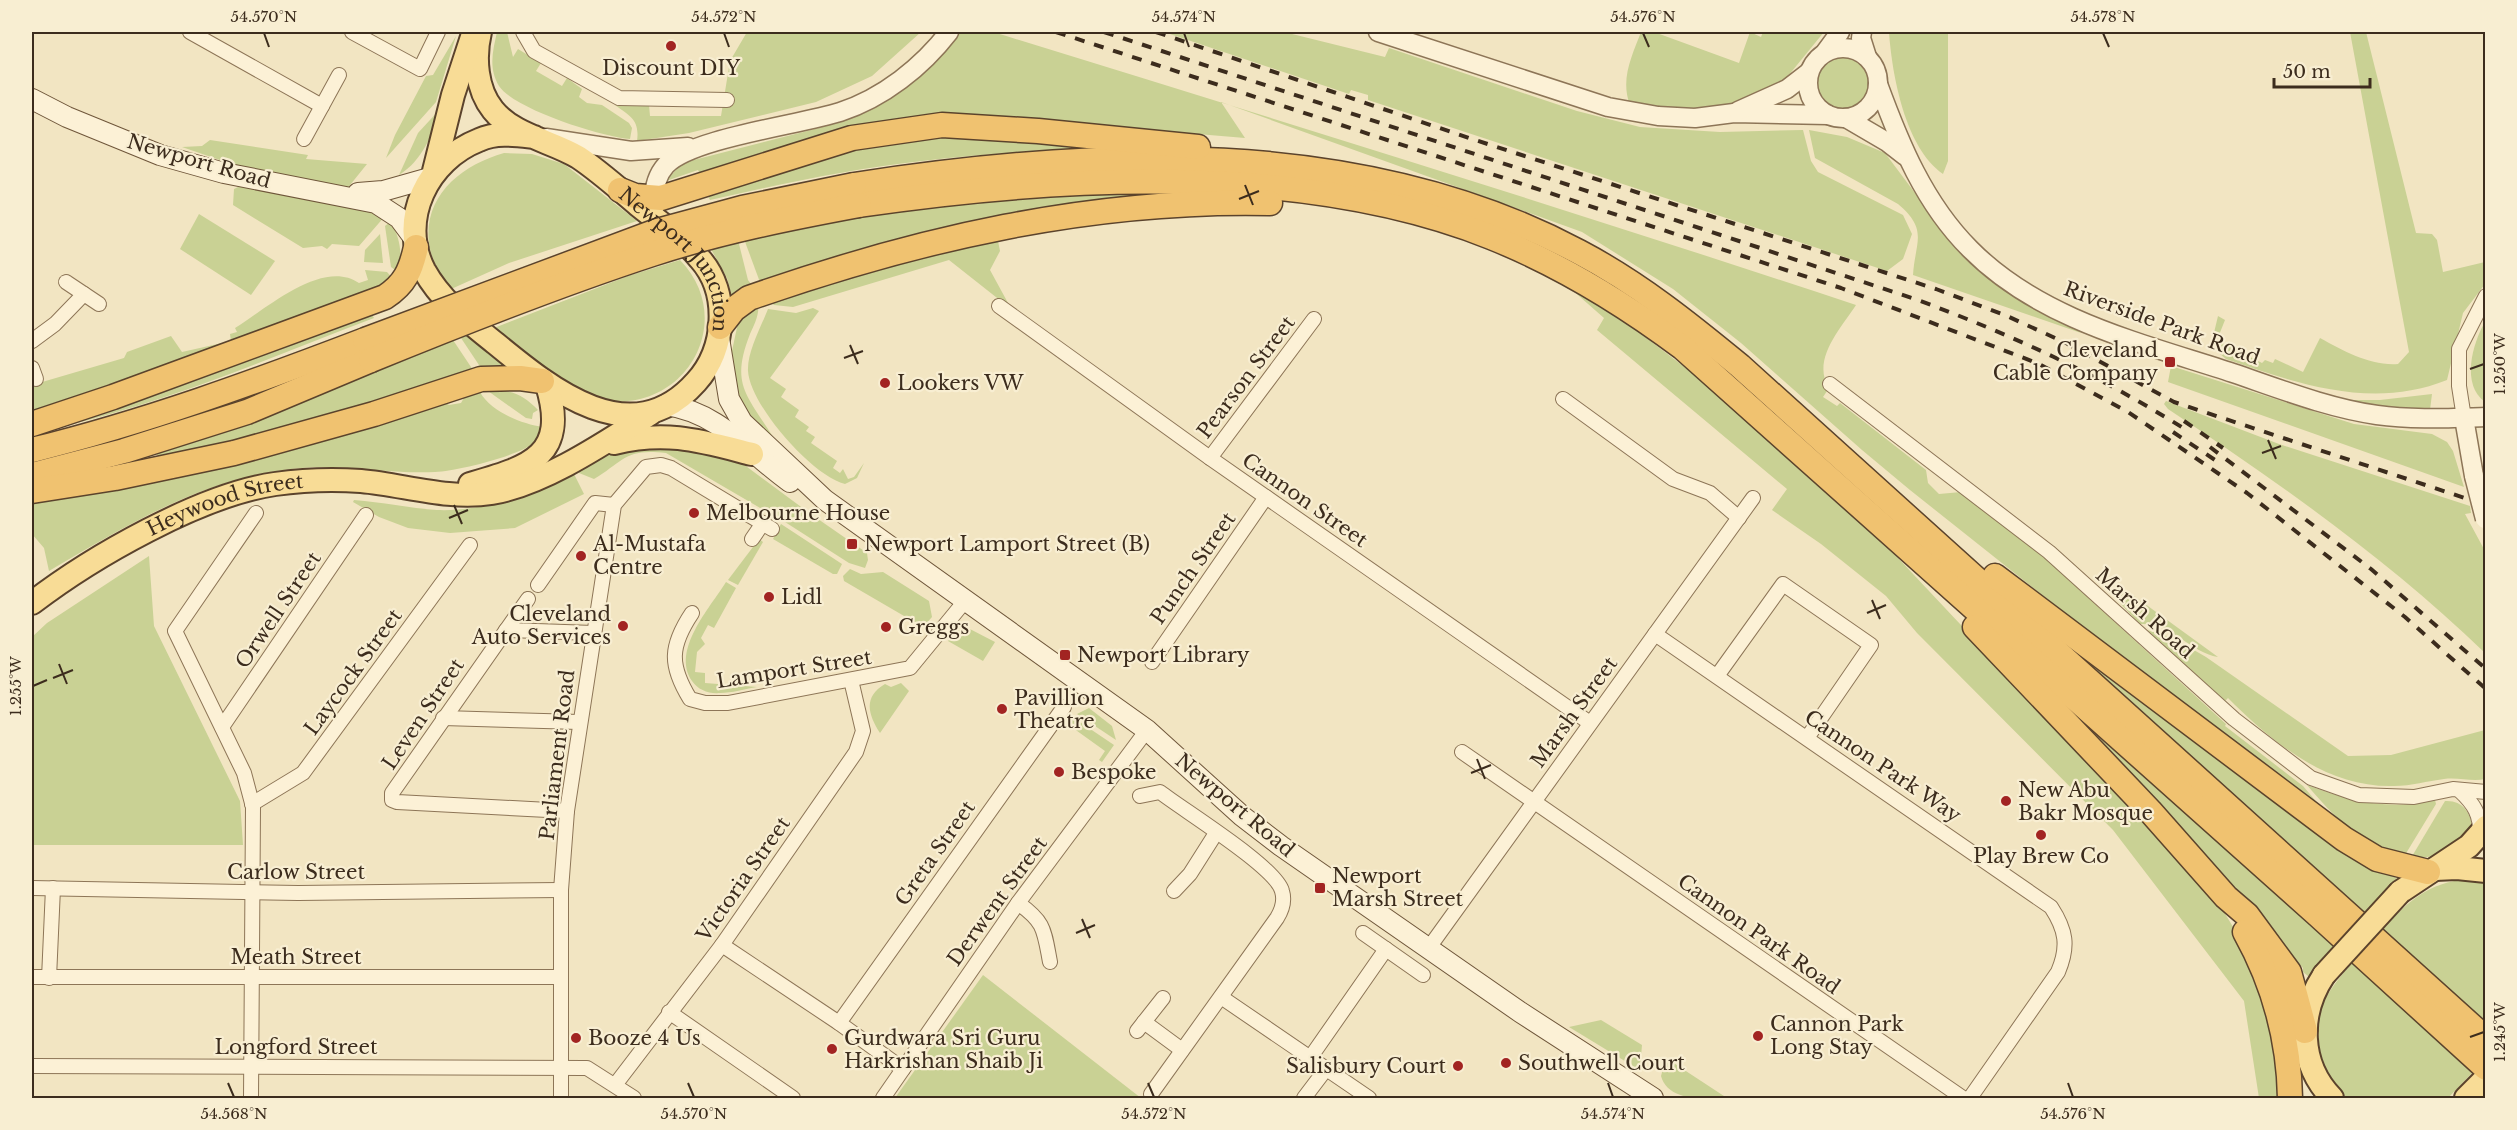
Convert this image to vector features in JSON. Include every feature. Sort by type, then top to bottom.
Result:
[{"type":"highway","points":[[620,190],[635,196],[654,209],[699,188],[852,138],[897,129],[942,125],[1038,131],[1297,158],[1338,172]]},
{"type":"highway","points":[[856,195],[942,172],[1074,160],[1253,163],[1338,172],[1395,182],[1496,213],[1562,243],[1615,272],[1698,331],[1869,481],[2486,1039]]},
{"type":"highway","points":[[32,475],[124,452],[236,416],[368,350],[657,231],[742,208],[856,195],[936,193],[1032,185],[1172,182],[1317,193],[1390,206],[1442,220],[1537,257],[1603,292],[1644,319],[1691,355],[2344,938],[2486,1068]]},
{"type":"highway","points":[[719,333],[740,303],[769,291],[926,243],[1100,210],[1201,204],[1286,204],[1372,210],[1442,220]]},
{"type":"highway","points":[[32,424],[113,397],[385,297],[405,280],[411,269],[416,244]]},
{"type":"highway","points":[[32,450],[140,422],[368,350]]},
{"type":"highway","points":[[32,491],[115,478],[234,453],[374,414],[481,379],[520,378],[544,383]]},
{"type":"highway","points":[[1869,481],[2321,823],[2377,859],[2431,871]]},
{"type":"highway","points":[[1852,499],[2150,811],[2226,897],[2247,915],[2289,972],[2305,1031]]},
{"type":"highway","points":[[2226,897],[2256,951],[2274,995],[2286,1045],[2290,1098]]},
{"type":"main road","points":[[432,175],[461,65],[475,32]]},
{"type":"main road","points":[[480,32],[477,67],[484,96],[493,111],[507,124],[536,137]]},
{"type":"main road","name":"Newport Road","points":[[32,99],[66,117],[160,155],[224,173],[338,194],[386,207],[399,218],[416,244]]},
{"type":"main road","name":"Newport Junction","points":[[620,190],[579,158],[536,137],[507,134],[480,139],[455,151],[432,175],[417,212],[416,244],[423,268],[438,292],[469,323],[544,383],[594,410],[615,414],[643,413],[663,406],[684,393],[704,373],[719,333],[718,297],[708,269],[654,209]]},
{"type":"main road","name":"Newport Road","points":[[338,194],[383,191],[432,175]]},
{"type":"main road","name":"Newport Road","points":[[719,333],[729,399],[742,422],[825,500],[1147,730],[1242,816],[1428,949],[1653,1098]]},
{"type":"main road","name":"Heywood Street","points":[[439,493],[517,468],[540,454],[553,431],[554,413],[544,383]]},
{"type":"main road","name":"Newport Road","points":[[663,406],[701,413],[716,422],[752,454],[798,488],[825,500]]},
{"type":"main road","name":"Heywood Street","points":[[32,603],[127,542],[234,493],[273,484],[330,481],[363,481],[439,493],[490,493],[510,489],[598,447],[663,406]]},
{"type":"main road","points":[[598,447],[630,439],[676,436],[752,454]]},
{"type":"main road","points":[[2313,1098],[2305,1031],[2310,1000],[2324,975],[2400,892],[2469,846],[2483,831]]},
{"type":"main road","points":[[2431,871],[2457,868],[2486,871]]},
{"type":"main road","points":[[2310,1062],[2317,1079],[2332,1098]]},
{"type":"main road","points":[[2467,1097],[2486,1078]]},
{"type":"street","points":[[189,32],[322,106]]},
{"type":"street","points":[[352,32],[420,69],[438,32]]},
{"type":"street","points":[[523,32],[534,51],[619,98],[727,100]]},
{"type":"street","points":[[654,209],[656,182],[664,166],[683,153],[704,145],[841,112],[883,94],[934,50],[949,32]]},
{"type":"street","points":[[1378,32],[1608,107],[1658,116],[1695,118],[1734,113],[1787,89],[1809,72],[1840,32]]},
{"type":"street","points":[[1809,72],[1809,92],[1813,101],[1837,117],[1860,114],[1871,105],[1878,84],[1877,74],[1867,57],[1861,38],[1863,32]]},
{"type":"street","points":[[1826,51],[1843,47],[1860,52],[1867,57]]},
{"type":"street","points":[[304,139],[339,75]]},
{"type":"street","name":"Riverside Park Road","points":[[1878,84],[1907,158],[1936,209],[1970,250],[2013,285],[2055,311],[2127,338],[2336,407],[2387,416],[2486,417]]},
{"type":"street","name":"Riverside Park Road","points":[[1734,113],[1837,117],[1887,142],[1907,158]]},
{"type":"street","points":[[536,137],[560,138],[631,151],[704,145]]},
{"type":"street","points":[[66,282],[99,304]]},
{"type":"street","points":[[32,341],[56,324],[84,294]]},
{"type":"street","points":[[2486,296],[2459,349],[2459,386],[2464,418],[2474,476],[2486,519]]},
{"type":"street","name":"Cannon Street","points":[[999,306],[1210,458],[1590,723]]},
{"type":"street","name":"Pearson Street","points":[[1210,458],[1314,319]]},
{"type":"street","name":"Marsh Road","points":[[1830,384],[2049,552],[2234,719],[2312,778],[2359,795],[2414,797],[2453,789],[2486,792]]},
{"type":"street","points":[[1563,399],[1673,478],[1710,493],[1740,518]]},
{"type":"street","points":[[538,585],[595,503],[614,505],[646,467],[661,465],[671,468],[767,526],[752,539]]},
{"type":"street","name":"Punch Street","points":[[1152,662],[1266,497]]},
{"type":"street","name":"Marsh Street","points":[[1428,949],[1754,498]]},
{"type":"street","name":"Parliament Road","points":[[561,1098],[561,891],[567,811],[614,505]]},
{"type":"street","points":[[251,1098],[252,804],[244,773],[175,631],[256,513]]},
{"type":"street","name":"Orwell Street","points":[[222,727],[366,515]]},
{"type":"street","name":"Laycock Street","points":[[252,804],[303,773],[470,545]]},
{"type":"street","points":[[1717,676],[1783,584],[1871,645],[1807,738]]},
{"type":"street","name":"Leven Street","points":[[528,599],[443,718],[392,794],[392,800],[567,811]]},
{"type":"street","name":"Lamport Street","points":[[692,614],[680,632],[675,647],[675,666],[680,682],[690,699],[705,703],[728,703],[910,668],[964,601]]},
{"type":"street","points":[[506,630],[593,633]]},
{"type":"street","name":"Cannon Park Way","points":[[1655,634],[2051,907],[2065,930],[2066,951],[2058,972],[1970,1098]]},
{"type":"street","name":"Victoria Street","points":[[615,1085],[722,945],[855,752],[863,731],[851,681]]},
{"type":"street","name":"Greta Street","points":[[839,1023],[1064,707]]},
{"type":"street","points":[[443,718],[579,722]]},
{"type":"street","name":"Derwent Street","points":[[883,1098],[1018,903],[1147,730]]},
{"type":"street","name":"Cannon Park Road","points":[[1462,752],[1964,1098]]},
{"type":"street","points":[[2460,791],[2473,803],[2483,831]]},
{"type":"street","points":[[1140,796],[1160,792],[1268,871],[1277,880],[1283,900],[1283,908],[1277,918],[1150,1094]]},
{"type":"street","points":[[1174,891],[1190,874],[1216,833]]},
{"type":"street","name":"Carlow Street","points":[[32,888],[250,892],[561,891]]},
{"type":"street","points":[[50,978],[52,888]]},
{"type":"street","points":[[1018,903],[1036,916],[1045,928],[1050,962]]},
{"type":"street","points":[[1364,933],[1423,975]]},
{"type":"street","points":[[722,945],[839,1023],[903,1070]]},
{"type":"street","points":[[1310,1058],[1386,949]]},
{"type":"street","name":"Meath Street","points":[[32,977],[560,977]]},
{"type":"street","points":[[1221,997],[1369,1098]]},
{"type":"street","points":[[1163,998],[1141,1027],[1182,1050]]},
{"type":"street","points":[[669,1012],[793,1098]]},
{"type":"street","name":"Longford Street","points":[[32,1065],[587,1068],[634,1098]]},
{"type":"street","points":[[1304,1098],[1326,1069]]},
{"type":"green space","points":[[497,32],[507,32],[513,57],[518,49],[541,63],[536,71],[562,86],[567,78],[582,89],[579,97],[587,103],[602,105],[629,123],[632,128],[630,139],[600,133],[560,120],[522,104],[508,95],[499,86],[493,72],[492,59]]},
{"type":"green space","points":[[747,32],[921,32],[872,76],[816,102],[689,133],[637,141],[637,128],[633,119],[615,105],[649,105],[650,116],[721,116],[730,61]]},
{"type":"green space","points":[[957,32],[993,32],[1221,103],[1245,138],[983,116],[702,178],[698,170],[666,181],[682,163],[819,128],[836,121]]},
{"type":"green space","points":[[1164,32],[1284,32],[1385,57],[1389,48],[1577,111],[1640,127],[1720,132],[1803,130],[1811,161],[1818,172],[1903,215],[1912,234],[1903,259],[1887,271],[1368,100],[1368,95],[1351,90],[1349,94]]},
{"type":"green space","points":[[1641,32],[1654,32],[1739,63],[1750,32],[1761,37],[1763,32],[1824,32],[1788,76],[1764,97],[1705,111],[1630,105],[1626,86],[1627,77]]},
{"type":"green space","points":[[1889,32],[1948,32],[1948,161],[1943,174],[1919,147],[1910,129],[1897,89]]},
{"type":"green space","points":[[2350,32],[2366,32],[2416,233],[2432,234],[2437,240],[2443,272],[2485,262],[2485,284],[2463,313],[2447,380],[2419,389],[2391,393],[2363,393],[2308,385],[2226,359],[2212,341],[2218,316],[2225,320],[2217,340],[2262,363],[2265,360],[2273,363],[2275,359],[2303,372],[2320,338],[2358,357],[2377,363],[2398,364],[2409,352]]},
{"type":"green space","points":[[456,36],[436,102],[386,158],[395,135],[426,76],[433,75]]},
{"type":"green space","points":[[1844,55],[1854,57],[1863,63],[1869,72],[1871,82],[1869,92],[1863,101],[1854,107],[1844,109],[1834,107],[1825,101],[1819,92],[1817,82],[1819,72],[1825,63],[1834,57]]},
{"type":"green space","points":[[1232,106],[1533,200],[1856,305],[1836,334],[1826,355],[1824,377],[1829,388],[1823,397],[1837,406],[1840,403],[1926,470],[1928,483],[1939,494],[1961,492],[2036,550],[2226,724],[2225,726],[2303,786],[2333,821],[2193,715],[1910,490],[1741,343],[1673,289],[1582,232]]},
{"type":"green space","points":[[441,108],[431,136],[421,154],[399,175],[418,133]]},
{"type":"green space","points":[[1809,130],[1847,137],[1885,153],[1936,221],[2081,333],[1913,275],[1918,237],[1914,221],[1898,204],[1815,158]]},
{"type":"green space","points":[[909,133],[1160,147],[1041,151],[952,158],[842,173],[710,200],[707,194]]},
{"type":"green space","points":[[210,140],[308,155],[306,159],[367,164],[346,190],[266,176],[182,147],[202,146]]},
{"type":"green space","points":[[504,153],[532,154],[564,164],[637,221],[509,263],[449,290],[430,250],[429,227],[432,211],[448,185],[460,174],[488,158]]},
{"type":"green space","points":[[240,186],[364,205],[385,216],[359,246],[332,244],[327,249],[322,246],[303,248],[233,205],[234,189]]},
{"type":"green space","points":[[1102,194],[1173,197],[761,285],[744,239],[807,226],[933,206]]},
{"type":"green space","points":[[199,214],[275,261],[251,295],[180,249]]},
{"type":"green space","points":[[390,222],[400,246],[398,272],[391,267],[385,226]]},
{"type":"green space","points":[[380,234],[383,263],[364,262],[365,250]]},
{"type":"green space","points":[[997,236],[1000,251],[990,270],[1008,303],[1006,305],[949,260],[793,307],[774,305],[768,300]]},
{"type":"green space","points":[[738,240],[748,280],[754,288],[732,297],[727,278],[711,249]]},
{"type":"green space","points":[[680,260],[697,283],[704,308],[703,333],[695,356],[681,376],[661,391],[636,400],[608,401],[594,398],[548,371],[494,328],[628,276]]},
{"type":"green space","points":[[365,270],[387,272],[394,280],[382,293],[32,419],[32,385],[124,358],[127,352],[171,336],[182,352],[231,341],[230,334],[237,332],[235,328],[295,289],[312,281],[329,277],[345,277],[359,283],[368,280]]},
{"type":"green space","points":[[1571,289],[1623,320],[1691,372],[1867,525],[2100,773],[2221,907],[2250,955],[2266,993],[2281,1098],[2259,1098],[2244,1001],[2113,830],[1917,633],[1886,596],[1821,544],[1772,510],[1787,489],[1597,330],[1604,318]]},
{"type":"green space","points":[[758,303],[755,323],[744,351],[742,378],[744,389],[773,437],[771,439],[740,407],[729,365],[739,318]]},
{"type":"green space","points":[[813,308],[819,311],[770,378],[786,389],[781,397],[799,410],[795,417],[809,427],[806,431],[815,437],[811,443],[837,461],[833,468],[840,473],[843,469],[848,479],[854,477],[864,463],[857,478],[845,484],[816,468],[785,437],[759,402],[751,385],[748,371],[752,348],[768,309],[796,313]]},
{"type":"green space","points":[[371,313],[374,318],[221,377],[143,404],[64,426],[64,424]]},
{"type":"green space","points":[[2485,322],[2486,402],[2478,395],[2471,375],[2473,352]]},
{"type":"green space","points":[[467,335],[510,370],[483,371],[461,338]]},
{"type":"green space","points":[[453,340],[473,370],[261,440],[158,457],[156,451],[301,402]]},
{"type":"green space","points":[[2171,366],[2354,424],[2432,434],[2447,442],[2453,451],[2464,487],[2168,382]]},
{"type":"green space","points":[[488,391],[516,394],[538,410],[533,413],[532,419],[526,418]]},
{"type":"green space","points":[[480,392],[499,411],[508,416],[543,427],[537,439],[523,450],[512,454],[484,463],[445,471],[407,472],[322,467],[284,470],[247,477],[212,487],[146,516],[49,571],[44,548],[32,534],[32,497],[443,401],[449,405],[461,403],[465,396]]},
{"type":"green space","points":[[2432,394],[2430,410],[2405,411],[2341,400],[2380,400]]},
{"type":"green space","points":[[2166,401],[2279,444],[2470,506],[2471,513],[2465,514],[2485,551],[2485,653],[2372,554],[2292,494],[2168,409],[2164,404]]},
{"type":"green space","points":[[653,444],[735,458],[812,515],[779,519],[666,453],[633,454],[594,479],[579,473],[579,467],[614,453]]},
{"type":"green space","points":[[573,472],[584,494],[515,528],[450,533],[408,528],[379,517],[353,502],[354,500],[437,510],[473,508],[524,493]]},
{"type":"green space","points":[[818,519],[867,553],[868,560],[865,568],[849,563],[785,522]]},
{"type":"green space","points":[[781,524],[842,564],[837,574],[833,574],[773,539]]},
{"type":"green space","points":[[759,539],[763,542],[738,585],[728,580]]},
{"type":"green space","points":[[149,556],[154,626],[240,801],[243,845],[32,845],[32,637],[47,623]]},
{"type":"green space","points":[[850,569],[861,574],[883,572],[929,601],[932,617],[923,627],[844,581],[843,576]]},
{"type":"green space","points":[[726,582],[736,588],[714,628],[708,625],[701,638],[705,644],[697,652],[695,672],[705,673],[705,683],[757,687],[712,693],[694,684],[687,669],[686,656],[695,630]]},
{"type":"green space","points":[[2119,585],[2218,657],[2198,649],[2171,632],[2140,624],[2118,601],[2115,590]]},
{"type":"green space","points":[[2021,606],[2263,794],[2375,870],[2397,878],[2363,915]]},
{"type":"green space","points":[[966,627],[995,642],[983,661],[948,641]]},
{"type":"green space","points":[[2147,630],[2173,638],[2206,657],[2348,756],[2391,755],[2485,730],[2485,779],[2449,779],[2394,786],[2369,785],[2324,771],[2283,746],[2228,698],[2225,701]]},
{"type":"green space","points":[[901,683],[909,691],[880,733],[871,713],[873,694],[885,684],[891,687]]},
{"type":"green space","points":[[2057,694],[2336,946],[2312,975],[2308,976],[2303,972],[2303,968],[2115,755]]},
{"type":"green space","points":[[1089,708],[1112,726],[1116,740],[1077,714]]},
{"type":"green space","points":[[1071,716],[1114,745],[1102,762],[1099,760],[1105,751],[1066,723]]},
{"type":"green space","points":[[2307,785],[2338,796],[2370,803],[2402,805],[2435,800],[2436,804],[2405,855],[2375,845],[2350,829]]},
{"type":"green space","points":[[2445,801],[2461,805],[2468,812],[2472,828],[2442,856],[2411,858]]},
{"type":"green space","points":[[2469,879],[2485,883],[2485,1026],[2382,929],[2411,901],[2430,889],[2441,884]]},
{"type":"green space","points":[[2352,963],[2473,1072],[2448,1098],[2348,1098],[2332,1081],[2320,1058],[2317,1045],[2317,1020],[2327,996]]},
{"type":"green space","points":[[983,975],[1141,1098],[895,1098]]},
{"type":"green space","points":[[1601,1020],[1642,1045],[1640,1068],[1638,1069],[1569,1027]]},
{"type":"green space","points":[[1666,1058],[1727,1098],[1689,1097],[1671,1091],[1661,1076]]},
{"type":"railway","points":[[1056,32],[1841,288],[2037,363],[2128,412],[2247,493],[2405,617],[2486,689]]},
{"type":"railway","points":[[1104,32],[1915,299],[1987,327],[2055,358],[2154,410],[2188,431]]},
{"type":"railway","points":[[1156,32],[1469,138],[1936,289],[2007,316],[2066,343],[2174,402],[2486,505]]},
{"type":"railway","points":[[2184,421],[2223,448]]},
{"type":"railway","points":[[2173,432],[2215,460]]},
{"type":"railway","points":[[2210,447],[2371,569],[2486,669]]},
{"type":"place","name":"Discount DIY","points":[[671,46]]},
{"type":"place","name":"Cleveland Cable Company","points":[[2170,362]]},
{"type":"place","name":"Lookers VW","points":[[885,383]]},
{"type":"place","name":"Melbourne House","points":[[694,513]]},
{"type":"place","name":"Newport Lamport Street (B)","points":[[852,544]]},
{"type":"place","name":"Al-Mustafa Centre","points":[[581,556]]},
{"type":"place","name":"Lidl","points":[[769,597]]},
{"type":"place","name":"Cleveland Auto Services","points":[[623,626]]},
{"type":"place","name":"Greggs","points":[[886,627]]},
{"type":"place","name":"Newport Library","points":[[1065,655]]},
{"type":"place","name":"Pavillion Theatre","points":[[1002,709]]},
{"type":"place","name":"Bespoke","points":[[1059,772]]},
{"type":"place","name":"New Abu Bakr Mosque","points":[[2006,801]]},
{"type":"place","name":"Play Brew Co","points":[[2041,835]]},
{"type":"place","name":"Newport Marsh Street","points":[[1320,888]]},
{"type":"place","name":"Cannon Park Long Stay","points":[[1758,1036]]},
{"type":"place","name":"Booze 4 Us","points":[[576,1038]]},
{"type":"place","name":"Gurdwara Sri Guru Harkrishan Shaib Ji","points":[[832,1049]]},
{"type":"place","name":"Southwell Court","points":[[1506,1063]]},
{"type":"place","name":"Salisbury Court","points":[[1458,1066]]}]
